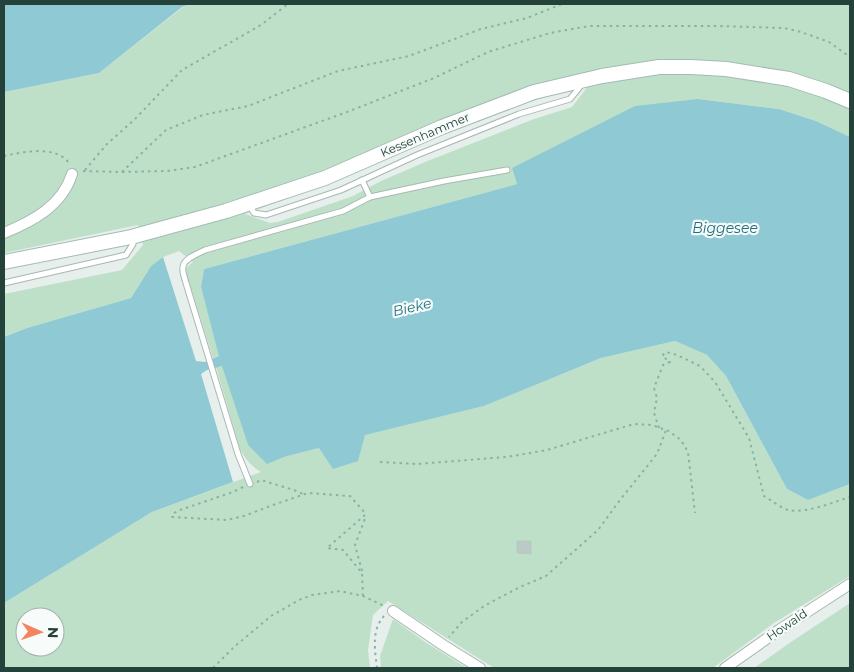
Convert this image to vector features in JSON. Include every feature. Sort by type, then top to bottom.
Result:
[{"type":"main road","name":"Kessenhammer","points":[[4,262],[131,237],[186,223],[325,178],[442,127],[534,92],[602,76],[659,67],[726,69],[789,79],[850,101]]},
{"type":"street","points":[[4,233],[37,217],[53,205],[66,190],[72,174]]},
{"type":"street","name":"Howald","points":[[725,668],[850,584]]},
{"type":"street","points":[[393,610],[480,668]]},
{"type":"lane","points":[[249,203],[254,213],[266,215],[340,190],[417,155],[519,114],[570,99],[579,88],[580,81]]},
{"type":"lane","points":[[250,484],[238,454],[213,373],[182,268],[184,262],[205,250],[343,211],[370,197],[506,170]]},
{"type":"lane","points":[[362,180],[370,197]]},
{"type":"lane","points":[[4,283],[126,255],[133,244],[131,237]]},
{"type":"path","points":[[85,171],[107,144],[134,120],[182,70],[261,25],[288,4]]},
{"type":"path","points":[[122,172],[166,130],[203,115],[248,106],[338,71],[409,56],[482,29],[527,18],[562,4]]},
{"type":"path","points":[[4,156],[20,152],[44,151],[55,153],[64,157],[69,163],[72,174],[85,171],[167,171],[195,167],[347,112],[434,78],[488,52],[550,33],[589,26],[784,28],[829,42],[850,57]]},
{"type":"path","points":[[659,428],[654,413],[657,398],[654,388],[663,365],[670,362],[662,356],[666,352],[700,366],[716,382],[749,438],[764,496],[788,510],[810,510],[817,506],[850,497]]},
{"type":"path","points":[[380,462],[417,464],[507,457],[547,450],[634,424],[652,425],[666,430],[681,440],[688,452],[694,513]]},
{"type":"path","points":[[443,645],[462,622],[484,606],[546,576],[598,530],[658,454],[666,430]]},
{"type":"path","points":[[305,495],[261,480],[233,492],[177,511],[172,517],[227,520],[244,516],[308,494],[350,496],[366,514]]},
{"type":"path","points":[[363,596],[362,573],[355,545],[366,514]]},
{"type":"path","points":[[362,573],[343,550],[326,548],[366,514]]},
{"type":"path","points":[[213,668],[234,647],[271,616],[312,595],[340,590],[363,596],[393,610]]},
{"type":"path","points":[[377,668],[374,641],[376,628],[382,618],[393,610]]},
{"type":"green space","points":[[191,4],[850,4],[850,137],[816,121],[779,109],[698,99],[512,168],[517,184],[204,269],[201,287],[220,356],[213,358],[185,269],[193,262],[179,251],[163,257],[151,266],[131,298],[27,328],[4,337],[4,294],[122,270],[143,245],[138,225],[4,253],[4,92],[99,73],[183,7]],"holes":[[[589,85],[572,107],[534,119],[425,162],[381,181],[353,196],[278,222],[270,223],[245,214],[330,183],[440,135],[515,106]]]},
{"type":"green space","points":[[675,341],[707,355],[726,376],[787,489],[808,500],[850,484],[850,576],[774,623],[713,668],[494,668],[388,601],[373,615],[368,650],[370,668],[4,668],[4,603],[152,512],[261,472],[249,462],[240,449],[216,367],[223,366],[248,445],[284,457],[319,448],[358,461],[364,435],[484,406],[601,358]]},
{"type":"green space","points":[[850,603],[850,668],[754,668],[791,642]]},
{"type":"green space","points":[[393,619],[425,642],[467,668],[381,668],[380,656]]},
{"type":"water","points":[[4,4],[191,4],[182,7],[99,73],[4,92]]},
{"type":"water","name":"Biggesee","points":[[698,99],[779,109],[816,121],[850,137],[850,484],[808,500],[787,489],[726,376],[707,355],[675,341],[601,358],[484,406],[365,435],[358,461],[333,469],[319,448],[284,457],[267,464],[248,445],[222,366],[207,370],[201,374],[233,482],[152,512],[4,603],[4,337],[27,328],[131,298],[151,266],[163,257],[196,361],[205,362],[219,356],[201,287],[204,269],[517,184],[512,168],[635,106]]},
{"type":"building","points":[[517,541],[531,541],[531,554],[517,553]]},
{"type":"water label","name":"Bieke","points":[[412,307]]}]
